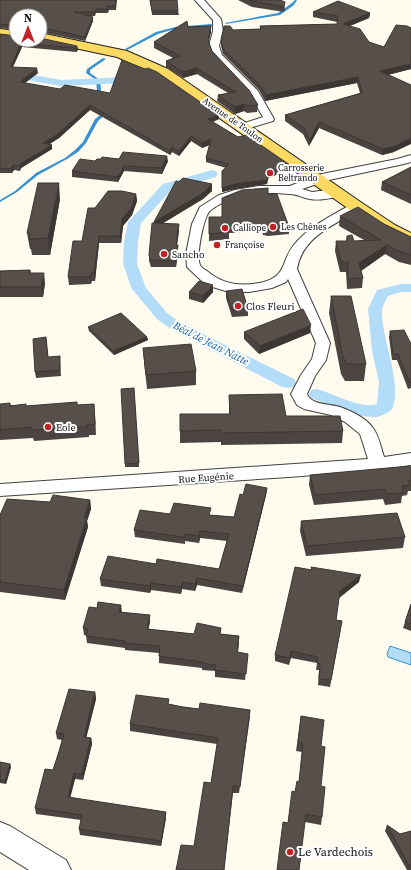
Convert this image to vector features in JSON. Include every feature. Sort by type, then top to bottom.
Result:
[{"type":"main road","name":"Avenue de Toulon","points":[[48,39],[103,49],[142,62],[163,72],[356,207],[389,229],[411,239]]},
{"type":"street","points":[[199,0],[217,19],[218,31],[214,46],[218,56],[254,93],[269,119],[242,126]]},
{"type":"street","points":[[292,190],[296,186],[318,180],[400,162],[411,158]]},
{"type":"street","points":[[336,193],[312,196],[292,190],[259,190],[239,193],[216,202],[204,210],[198,224],[192,254],[194,267],[211,282],[229,288],[249,288],[267,285],[281,279],[290,269],[293,256],[303,241],[321,228],[356,207]]},
{"type":"street","points":[[290,269],[323,343],[319,360],[308,375],[299,394],[302,401],[309,405],[335,411],[351,418],[367,431],[378,464]]},
{"type":"street","name":"Rue Eugénie","points":[[0,490],[378,464],[411,459]]},
{"type":"street","points":[[0,836],[56,870]]},
{"type":"water","points":[[390,646],[411,653],[411,665],[388,657],[387,654]]},
{"type":"building","points":[[0,0],[116,0],[115,6],[108,6],[108,9],[96,9],[95,12],[74,12],[93,17],[85,37],[48,29],[48,8],[8,8],[8,25],[0,24]]},
{"type":"building","points":[[150,0],[177,0],[178,11],[152,11]]},
{"type":"building","points":[[249,0],[280,0],[285,2],[284,7]]},
{"type":"building","points":[[338,1],[370,13],[343,24],[360,29],[369,42],[384,47],[396,25],[411,28],[411,64],[380,71],[411,85],[411,138],[395,146],[383,149],[319,122],[310,140],[304,128],[285,115],[362,93],[358,77],[266,95],[259,84],[223,49],[221,40],[224,26],[230,26],[233,30],[261,29],[260,26],[337,24],[338,16],[313,12]]},
{"type":"building","points":[[187,21],[188,27],[211,26],[208,40],[212,51],[249,90],[258,105],[247,106],[244,104],[235,107],[218,95],[236,92],[196,68],[183,72],[166,61],[180,56],[154,42]]},
{"type":"building","points":[[0,34],[8,35],[8,48],[19,48],[11,67],[37,68],[20,82],[60,89],[65,85],[110,93],[122,60],[157,72],[219,115],[208,119],[238,137],[246,135],[290,165],[267,173],[268,180],[235,184],[222,188],[222,171],[229,164],[206,158],[211,139],[202,143],[191,136],[179,151],[172,147],[170,151],[90,105],[58,134],[43,143],[52,145],[20,164],[20,166],[13,165],[11,169],[0,168]]},
{"type":"building","points":[[48,40],[77,46],[76,48],[48,45]]},
{"type":"building","points":[[123,152],[167,156],[162,168],[124,166],[118,177],[72,171],[80,159],[95,161],[97,159],[101,159],[102,157],[119,159]]},
{"type":"building","points":[[411,167],[411,195],[382,182]]},
{"type":"building","points":[[183,178],[212,184],[203,193],[154,222],[176,181],[179,182]]},
{"type":"building","points":[[38,183],[59,183],[48,238],[29,239],[30,233],[27,233]]},
{"type":"building","points":[[268,188],[268,194],[277,194],[289,227],[269,229],[263,228],[262,225],[229,226],[229,232],[209,234],[209,217],[222,217],[222,198],[242,190]]},
{"type":"building","points":[[108,191],[122,191],[136,194],[132,207],[122,219],[120,236],[99,236],[94,273],[91,273],[91,277],[68,277],[73,241],[82,241],[88,208],[95,208]]},
{"type":"building","points":[[358,207],[384,224],[411,237],[411,255],[387,245],[359,263],[363,278],[348,279],[348,262],[341,262],[336,241],[347,241],[347,236],[352,235],[354,241],[381,240],[340,216]]},
{"type":"building","points":[[152,223],[179,224],[176,245],[178,245],[176,261],[151,260],[149,255]]},
{"type":"building","points":[[30,270],[30,273],[44,273],[41,287],[0,287],[0,271]]},
{"type":"building","points":[[199,281],[213,285],[203,296],[189,292]]},
{"type":"building","points":[[242,289],[248,309],[232,310],[226,291]]},
{"type":"building","points":[[331,296],[351,296],[366,364],[347,364],[343,357]]},
{"type":"building","points":[[303,309],[311,325],[260,346],[244,332]]},
{"type":"building","points":[[121,313],[147,337],[113,351],[88,327]]},
{"type":"building","points":[[404,330],[411,344],[410,383],[398,354],[393,354],[390,331]]},
{"type":"building","points":[[46,337],[48,357],[60,356],[60,370],[35,372],[33,339]]},
{"type":"building","points":[[191,344],[196,371],[146,375],[143,348]]},
{"type":"building","points":[[134,388],[139,463],[125,464],[121,389]]},
{"type":"building","points":[[282,394],[286,416],[340,416],[343,431],[221,433],[221,430],[180,431],[180,414],[230,414],[229,395]]},
{"type":"building","points":[[77,402],[77,405],[94,404],[95,424],[87,425],[87,427],[32,430],[32,427],[0,430],[0,404],[10,403],[10,406],[26,404],[26,406]]},
{"type":"building","points":[[410,466],[411,481],[408,481],[410,485],[402,486],[403,493],[387,494],[385,489],[315,495],[310,475]]},
{"type":"building","points":[[246,484],[267,488],[243,586],[197,578],[195,584],[182,582],[181,587],[151,583],[150,586],[100,579],[108,556],[156,564],[157,559],[219,569],[229,534],[200,531],[199,536],[185,534],[184,537],[134,530],[140,510],[170,514],[174,503],[211,508],[209,515],[234,517],[240,494],[243,495]]},
{"type":"building","points":[[53,495],[90,500],[84,517],[87,517],[64,590],[0,582],[0,515],[7,499],[50,502]]},
{"type":"building","points":[[397,513],[405,537],[307,546],[301,521]]},
{"type":"building","points":[[295,567],[312,570],[311,567],[361,575],[340,591],[336,620],[342,621],[331,680],[319,679],[320,664],[317,663],[318,657],[291,651],[290,658],[275,655]]},
{"type":"building","points":[[98,602],[121,605],[119,612],[150,615],[147,629],[194,634],[197,623],[221,628],[220,634],[239,636],[237,652],[248,654],[246,674],[215,670],[216,665],[202,663],[203,662],[159,656],[160,646],[124,643],[125,641],[86,636],[88,629],[83,628],[89,607],[97,608]]},
{"type":"building","points":[[411,604],[411,624],[405,622]]},
{"type":"building","points":[[69,689],[95,692],[84,737],[91,738],[82,774],[74,773],[68,797],[166,812],[161,841],[79,829],[82,815],[35,808],[45,769],[53,770],[59,752],[64,734],[56,733]]},
{"type":"building","points":[[136,695],[169,699],[168,704],[183,707],[199,709],[200,703],[250,710],[240,787],[233,786],[224,870],[176,870],[181,845],[194,846],[204,782],[211,783],[218,738],[130,724]]},
{"type":"building","points":[[301,716],[324,720],[321,746],[325,747],[321,786],[325,787],[322,817],[306,814],[299,870],[277,870],[283,822],[288,823],[292,791],[295,792],[297,781],[299,782],[303,743],[298,742]]},
{"type":"building","points":[[0,762],[10,764],[5,781],[0,780]]},
{"type":"building","points":[[387,825],[400,834],[411,831],[411,869]]},
{"type":"waterway","points":[[226,23],[279,14],[296,0]]},
{"type":"waterway","points":[[126,49],[157,33],[175,28],[211,25]]},
{"type":"waterway","name":"Béal de Jean Natte","points":[[0,54],[9,69],[20,76],[61,83],[125,80],[137,85]]},
{"type":"waterway","points":[[103,95],[99,91],[98,80],[88,73],[88,70],[104,59]]},
{"type":"waterway","points":[[0,201],[16,191],[37,174],[77,151],[85,143],[96,120],[105,113]]},
{"type":"waterway","name":"Béal de Jean Natte","points":[[212,174],[167,187],[135,222],[131,242],[130,264],[139,289],[162,316],[176,326],[288,383]]},
{"type":"waterway","name":"Béal de Jean Natte","points":[[317,394],[357,409],[374,412],[385,407],[387,382],[380,351],[375,309],[382,293],[401,288],[411,288]]},
{"type":"place","name":"Carrosserie Beltrando","points":[[270,173]]},
{"type":"place","name":"Les Chênes","points":[[273,227]]},
{"type":"place","name":"Calliope","points":[[225,228]]},
{"type":"place","name":"Françoise","points":[[217,245]]},
{"type":"place","name":"Sancho","points":[[164,254]]},
{"type":"place","name":"Clos Fleuri","points":[[238,306]]},
{"type":"place","name":"Eole","points":[[48,427]]},
{"type":"place","name":"Le Vardechois","points":[[290,852]]}]
